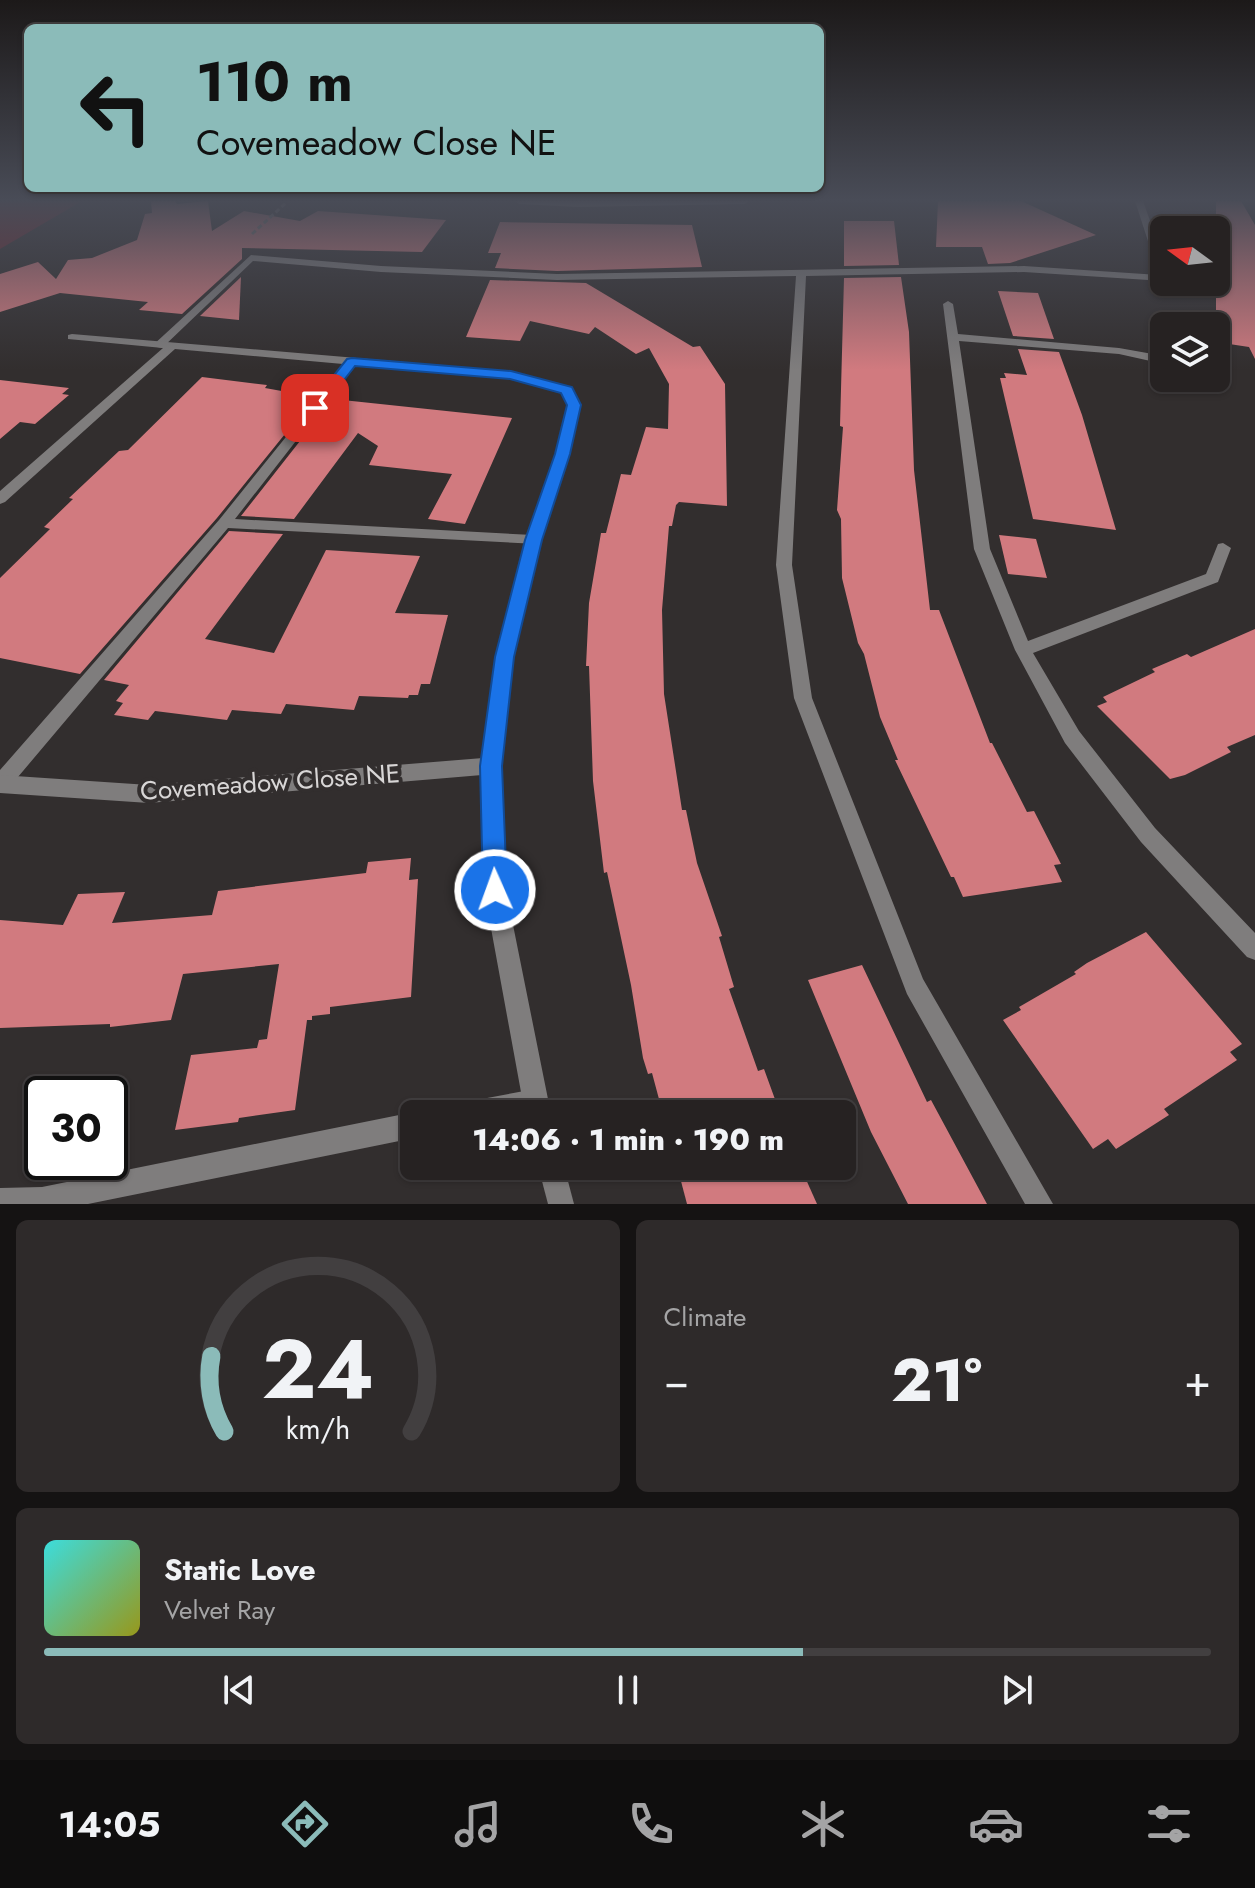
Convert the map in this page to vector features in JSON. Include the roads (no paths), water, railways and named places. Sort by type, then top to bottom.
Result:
[{"type":"street","points":[[0,499],[164,347],[251,258],[381,269],[557,277],[1024,269],[1150,275]]},
{"type":"street","points":[[801,272],[784,565],[803,698],[915,986],[1040,1204]]},
{"type":"street","points":[[948,304],[982,549],[1023,650],[1072,737],[1148,835],[1255,949]]},
{"type":"street","points":[[72,337],[511,375],[567,390],[574,405],[563,454],[533,540],[505,657],[491,766],[495,890],[534,1100]]},
{"type":"street","points":[[953,337],[1119,351],[1150,357]]},
{"type":"street","points":[[0,784],[224,523],[352,362]]},
{"type":"street","points":[[224,523],[533,540]]},
{"type":"street","points":[[1023,650],[1212,578],[1223,548]]},
{"type":"street","name":"Covemeadow Close NE","points":[[0,784],[149,794],[491,766]]},
{"type":"street","points":[[0,1201],[42,1200],[400,1128]]},
{"type":"street","points":[[555,1180],[561,1204]]}]
